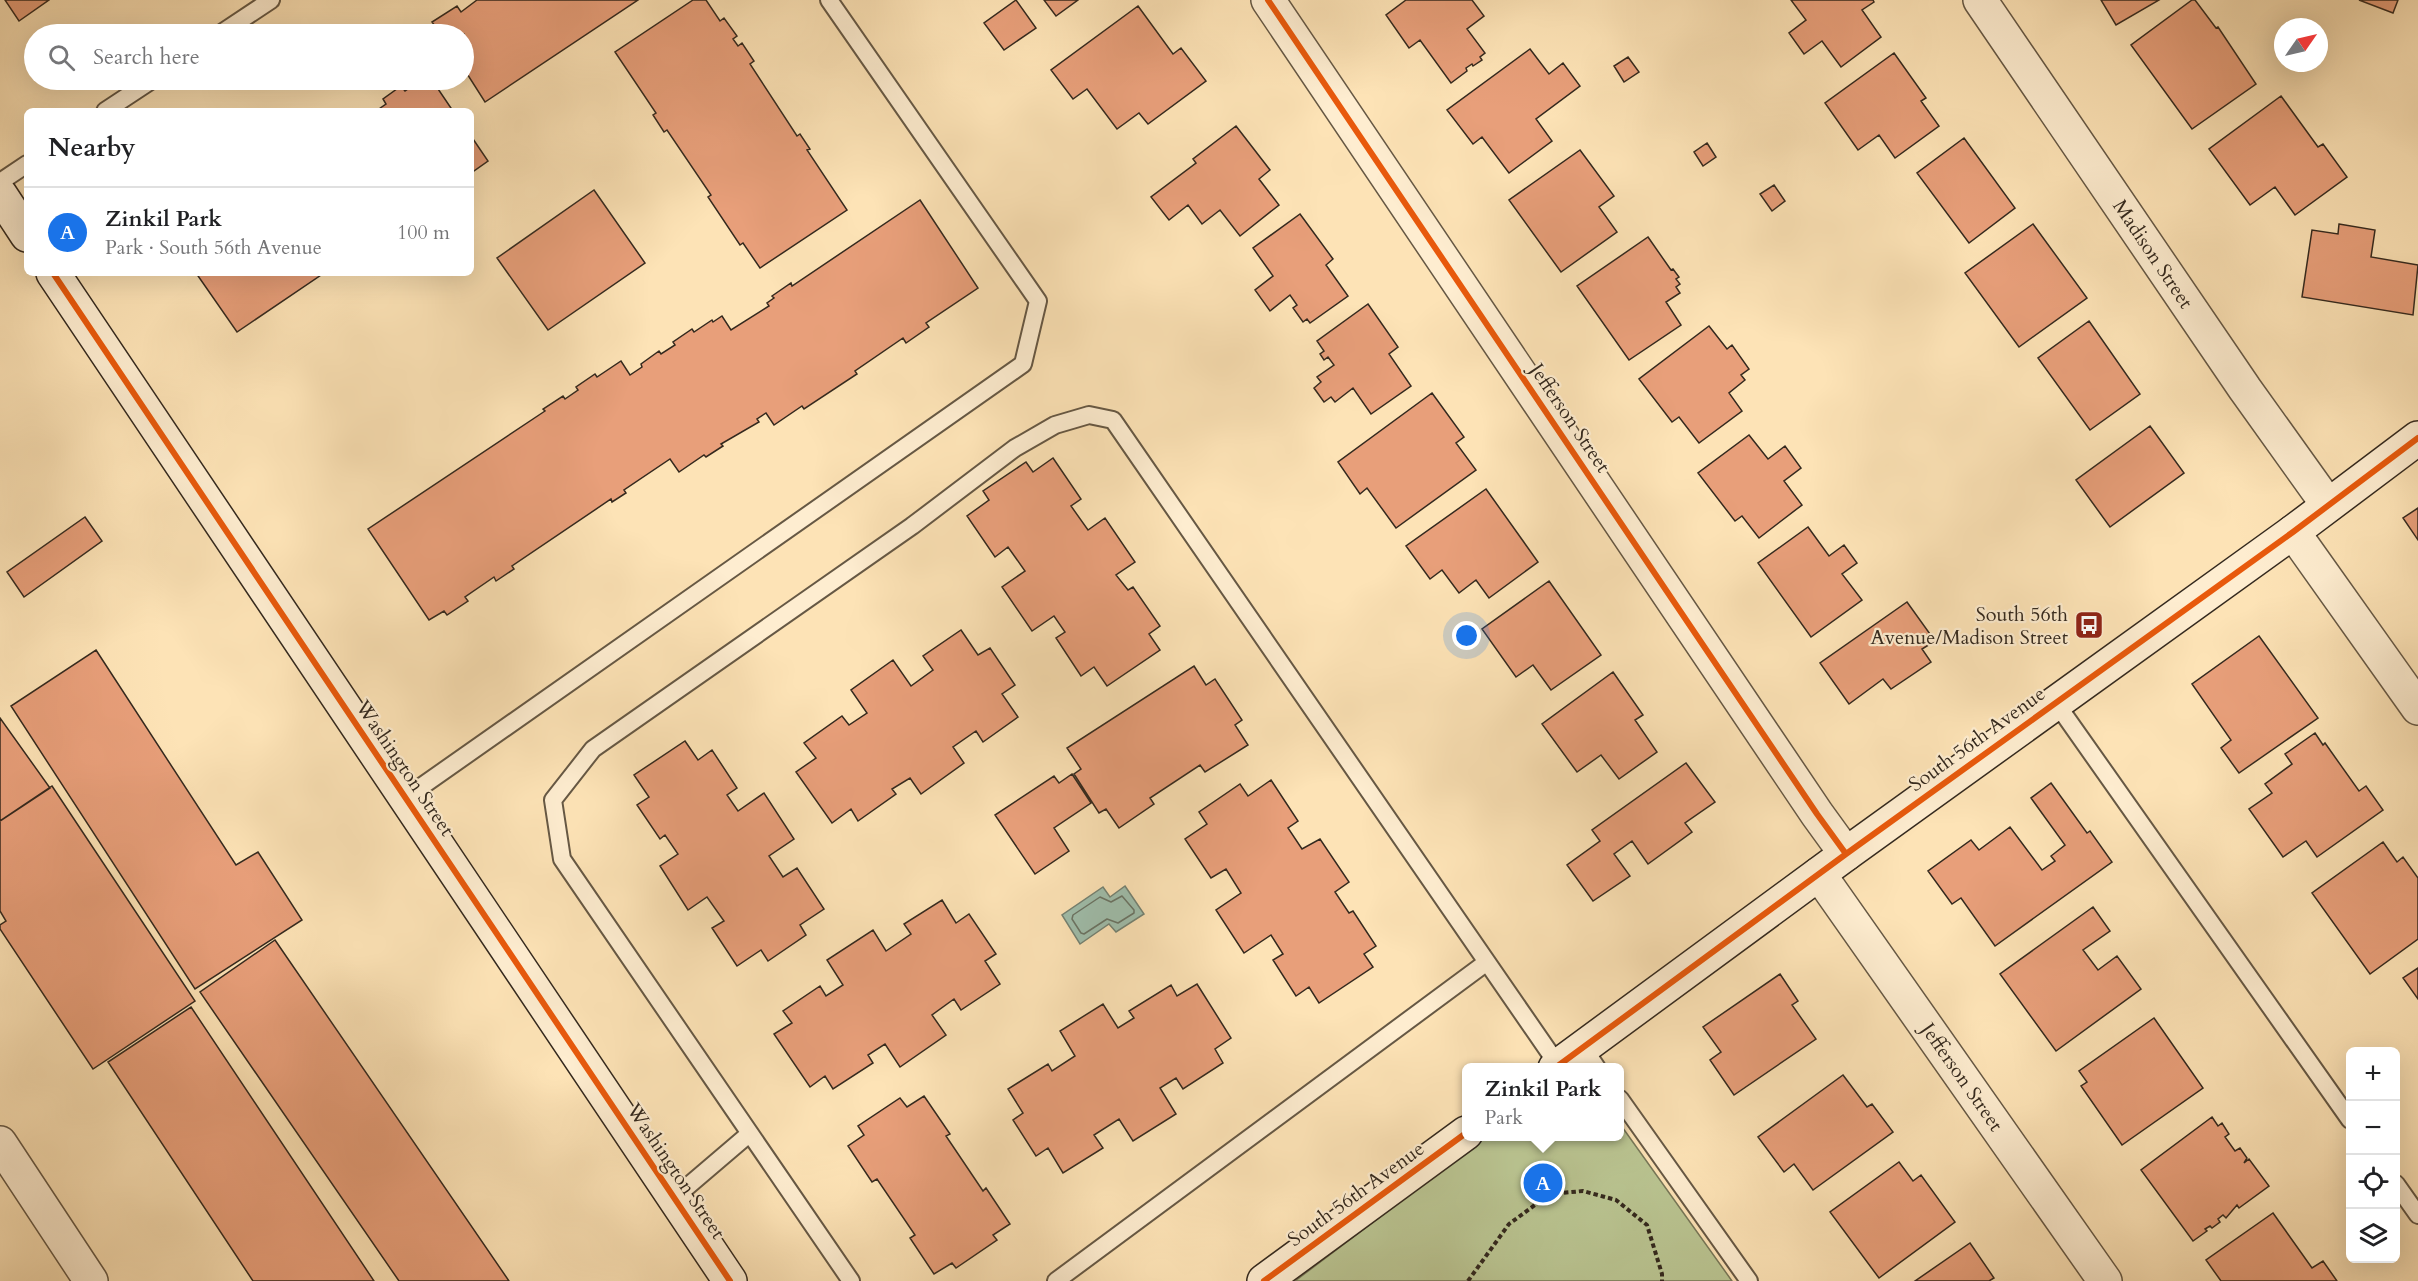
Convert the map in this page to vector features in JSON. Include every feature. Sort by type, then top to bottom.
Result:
[{"type":"street","name":"Jefferson Street","points":[[1268,0],[1846,854]]},
{"type":"street","name":"Madison Street","points":[[1980,0],[2245,389],[2328,505]]},
{"type":"street","points":[[0,194],[24,230]]},
{"type":"street","name":"Washington Street","points":[[55,276],[730,1281]]},
{"type":"street","name":"South 56th Avenue","points":[[1574,1062],[1846,854],[2293,532],[2418,438]]},
{"type":"street","points":[[2293,532],[2418,708]]},
{"type":"street","name":"Jefferson Street","points":[[1820,874],[2105,1281]]},
{"type":"street","name":"South 56th Avenue","points":[[1264,1281],[1462,1137]]},
{"type":"street","points":[[0,1143],[91,1281]]},
{"type":"lane","points":[[235,24],[271,0]]},
{"type":"lane","points":[[405,798],[1023,364],[1038,301],[829,0]]},
{"type":"lane","points":[[110,108],[137,90]]},
{"type":"lane","points":[[0,182],[24,166]]},
{"type":"lane","points":[[851,1281],[562,859],[553,800],[593,749],[912,526],[1015,448],[1055,425],[1089,415],[1113,420],[1487,962],[1574,1062]]},
{"type":"lane","points":[[2056,703],[2346,1114]]},
{"type":"lane","points":[[1056,1281],[1487,962]]},
{"type":"lane","points":[[1624,1105],[1749,1281]]},
{"type":"lane","points":[[674,1197],[749,1134]]},
{"type":"lane","points":[[2400,1190],[2418,1215]]},
{"type":"path","points":[[1468,1281],[1509,1224],[1550,1194],[1583,1191],[1616,1200],[1647,1225],[1662,1274],[1662,1281]]},
{"type":"green space","points":[[1624,1130],[1732,1281],[1295,1281],[1481,1141],[1624,1141]]},
{"type":"water","points":[[1125,886],[1144,914],[1116,932],[1109,924],[1080,944],[1062,915],[1103,887],[1110,897]]},
{"type":"building","points":[[5,0],[49,0],[19,21]]},
{"type":"building","points":[[477,0],[638,0],[485,102],[474,85],[474,24],[434,24],[432,22],[457,6],[461,12]]},
{"type":"building","points":[[693,0],[706,0],[720,21],[724,18],[737,36],[733,39],[738,46],[742,43],[754,61],[750,64],[797,136],[800,134],[810,149],[807,150],[847,210],[760,268],[743,243],[740,245],[708,197],[711,195],[667,130],[664,132],[653,115],[656,113],[615,52]]},
{"type":"building","points":[[1016,0],[1036,28],[1004,50],[984,23]]},
{"type":"building","points":[[1044,0],[1078,0],[1056,16]]},
{"type":"building","points":[[1406,0],[1472,0],[1484,16],[1467,29],[1485,53],[1480,57],[1482,60],[1466,68],[1467,71],[1451,83],[1420,40],[1409,48],[1386,15]]},
{"type":"building","points":[[1791,0],[1873,0],[1874,2],[1862,10],[1881,37],[1841,67],[1822,41],[1804,54],[1789,33],[1806,20]]},
{"type":"building","points":[[2101,0],[2159,0],[2116,25]]},
{"type":"building","points":[[2195,0],[2216,28],[2218,27],[2256,84],[2192,129],[2131,45]]},
{"type":"building","points":[[2359,0],[2398,0],[2393,13]]},
{"type":"building","points":[[1138,6],[1173,54],[1181,48],[1206,81],[1148,124],[1139,113],[1117,129],[1087,89],[1073,99],[1051,70]]},
{"type":"building","points":[[1530,49],[1549,74],[1563,63],[1580,86],[1536,119],[1552,141],[1509,173],[1482,137],[1473,144],[1447,110]]},
{"type":"building","points":[[1894,53],[1926,98],[1921,101],[1939,126],[1895,158],[1879,135],[1858,150],[1825,103]]},
{"type":"building","points":[[1628,57],[1639,72],[1624,82],[1614,66]]},
{"type":"building","points":[[395,90],[439,90],[451,108],[380,108],[386,104],[383,99]]},
{"type":"building","points":[[2281,96],[2318,147],[2323,144],[2347,177],[2295,215],[2275,187],[2250,205],[2209,149]]},
{"type":"building","points":[[1236,126],[1270,170],[1259,179],[1279,205],[1240,236],[1220,210],[1202,224],[1188,205],[1169,220],[1151,197],[1196,163],[1193,159]]},
{"type":"building","points":[[1964,138],[2015,208],[1969,243],[1917,173]]},
{"type":"building","points":[[474,140],[488,161],[474,171]]},
{"type":"building","points":[[1707,143],[1716,157],[1703,166],[1694,152]]},
{"type":"building","points":[[1580,150],[1614,196],[1599,207],[1617,232],[1561,272],[1509,200]]},
{"type":"building","points":[[1774,185],[1785,201],[1772,211],[1760,194]]},
{"type":"building","points":[[594,190],[645,263],[548,330],[497,258]]},
{"type":"building","points":[[920,200],[978,288],[926,323],[929,327],[906,343],[903,338],[855,371],[857,374],[804,409],[802,406],[774,425],[766,413],[757,419],[759,422],[679,472],[670,459],[624,490],[626,493],[612,502],[611,499],[512,566],[514,569],[496,581],[494,577],[465,597],[468,601],[447,615],[444,611],[429,620],[368,529],[545,411],[543,409],[563,396],[565,399],[578,390],[576,387],[595,374],[597,377],[621,361],[630,375],[659,351],[661,354],[675,345],[673,342],[692,329],[694,332],[722,316],[731,330],[769,306],[767,303],[774,298],[772,296],[791,283],[792,286]]},
{"type":"building","points":[[1300,214],[1333,259],[1326,265],[1348,296],[1310,323],[1307,319],[1303,322],[1293,308],[1297,305],[1290,295],[1270,311],[1255,290],[1273,276],[1253,248]]},
{"type":"building","points":[[2033,224],[2087,298],[2019,347],[1965,273]]},
{"type":"building","points":[[2339,224],[2375,230],[2371,257],[2418,265],[2413,315],[2302,297],[2312,230],[2338,234]]},
{"type":"building","points":[[1648,237],[1671,270],[1673,269],[1679,277],[1676,279],[1680,284],[1676,287],[1680,293],[1666,302],[1681,325],[1629,360],[1577,286]]},
{"type":"building","points":[[198,276],[320,276],[237,332]]},
{"type":"building","points":[[1368,304],[1398,347],[1389,354],[1411,386],[1371,414],[1353,388],[1335,402],[1331,397],[1324,402],[1314,388],[1321,382],[1317,377],[1334,365],[1328,357],[1324,360],[1320,354],[1324,351],[1317,341]]},
{"type":"building","points":[[2089,321],[2140,394],[2090,430],[2038,358]]},
{"type":"building","points":[[1709,326],[1727,349],[1732,345],[1749,369],[1741,375],[1745,380],[1729,393],[1742,411],[1699,443],[1679,417],[1672,422],[1639,379]]},
{"type":"building","points":[[1432,393],[1464,437],[1456,443],[1476,470],[1396,528],[1367,488],[1360,494],[1338,462]]},
{"type":"building","points":[[2150,426],[2184,473],[2110,527],[2076,480]]},
{"type":"building","points":[[1749,435],[1768,459],[1785,446],[1801,468],[1784,481],[1802,505],[1759,538],[1742,516],[1735,521],[1698,473]]},
{"type":"building","points":[[1053,458],[1081,499],[1071,506],[1088,530],[1105,518],[1135,562],[1116,575],[1128,590],[1133,587],[1160,626],[1149,634],[1160,650],[1107,686],[1094,667],[1081,676],[1056,638],[1065,632],[1054,616],[1032,631],[1002,587],[1025,571],[1008,547],[995,557],[967,516],[989,500],[983,491],[1026,462],[1033,472]]},
{"type":"building","points":[[1486,489],[1538,562],[1489,598],[1476,580],[1459,593],[1442,570],[1430,579],[1406,546]]},
{"type":"building","points":[[2418,508],[2418,540],[2403,518]]},
{"type":"building","points":[[85,517],[102,541],[24,597],[7,572]]},
{"type":"building","points":[[1808,527],[1829,556],[1844,545],[1857,563],[1842,574],[1862,600],[1811,637],[1758,563]]},
{"type":"building","points":[[1549,581],[1601,655],[1551,690],[1533,665],[1516,677],[1482,629]]},
{"type":"building","points":[[1907,602],[1935,641],[1922,649],[1931,662],[1891,689],[1883,679],[1849,704],[1820,663]]},
{"type":"building","points":[[961,630],[978,655],[990,648],[1015,685],[1002,694],[1018,717],[983,742],[976,731],[953,747],[964,763],[921,794],[910,778],[892,789],[896,794],[858,821],[851,809],[832,823],[796,772],[816,758],[804,743],[842,716],[849,725],[867,713],[851,690],[893,660],[911,686],[933,670],[923,656]]},
{"type":"building","points":[[2259,636],[2318,718],[2239,773],[2221,748],[2231,740],[2192,684]]},
{"type":"building","points":[[96,650],[236,865],[258,852],[302,920],[195,989],[11,706]]},
{"type":"building","points":[[1194,666],[1206,685],[1215,679],[1242,720],[1235,725],[1248,745],[1205,772],[1200,765],[1150,798],[1154,804],[1119,828],[1106,809],[1099,813],[1074,774],[1081,769],[1067,748]]},
{"type":"building","points":[[1613,672],[1643,715],[1635,720],[1657,752],[1619,779],[1601,755],[1577,772],[1542,724]]},
{"type":"building","points":[[0,718],[50,788],[0,821]]},
{"type":"building","points":[[2315,733],[2323,745],[2325,743],[2359,791],[2366,786],[2383,810],[2317,857],[2306,841],[2283,857],[2249,809],[2272,793],[2265,784],[2292,764],[2285,754]]},
{"type":"building","points":[[685,741],[698,760],[712,750],[737,788],[727,795],[738,811],[764,793],[794,839],[769,856],[783,877],[797,868],[824,909],[800,925],[806,935],[768,961],[761,950],[737,966],[712,928],[724,921],[707,897],[688,910],[660,866],[678,854],[665,835],[660,839],[637,805],[649,797],[634,775]]},
{"type":"building","points":[[1686,763],[1715,802],[1685,823],[1692,832],[1648,864],[1632,841],[1614,854],[1630,876],[1593,901],[1567,865],[1600,841],[1592,830]]},
{"type":"building","points":[[1072,774],[1091,803],[1054,828],[1069,851],[1035,874],[995,815],[1054,776],[1059,783]]},
{"type":"building","points":[[1271,780],[1298,821],[1288,828],[1302,849],[1320,839],[1349,882],[1335,892],[1349,913],[1353,911],[1376,946],[1364,954],[1373,967],[1319,1003],[1309,987],[1296,996],[1273,960],[1283,954],[1271,935],[1244,953],[1216,910],[1241,893],[1226,869],[1211,878],[1185,839],[1207,824],[1199,812],[1240,784],[1248,796]]},
{"type":"building","points":[[2051,783],[2087,833],[2090,831],[2112,862],[1995,946],[1961,898],[1952,904],[1928,871],[1971,840],[1979,850],[2010,827],[2042,870],[2055,861],[2051,856],[2065,845],[2031,798]]},
{"type":"building","points":[[52,786],[195,1001],[93,1069],[0,929],[0,925],[6,921],[0,911],[0,821]]},
{"type":"building","points":[[2383,842],[2397,862],[2403,857],[2418,878],[2418,939],[2370,974],[2312,893]]},
{"type":"building","points":[[942,900],[956,923],[969,914],[996,954],[985,961],[1000,984],[961,1010],[954,999],[932,1015],[946,1035],[900,1067],[885,1044],[868,1055],[873,1063],[833,1089],[825,1076],[810,1087],[774,1034],[792,1023],[783,1011],[820,986],[826,996],[843,985],[827,960],[873,930],[886,951],[911,934],[904,924]]},
{"type":"building","points":[[2093,907],[2110,931],[2083,950],[2098,970],[2117,956],[2141,989],[2056,1051],[2000,974]]},
{"type":"building","points":[[275,940],[509,1281],[399,1281],[200,992]]},
{"type":"building","points":[[2418,968],[2418,999],[2403,978]]},
{"type":"building","points":[[1780,974],[1798,1001],[1792,1005],[1816,1039],[1734,1095],[1710,1060],[1721,1052],[1703,1027]]},
{"type":"building","points":[[1197,984],[1231,1038],[1215,1049],[1223,1063],[1183,1089],[1176,1078],[1160,1088],[1176,1114],[1133,1141],[1119,1119],[1094,1135],[1103,1148],[1063,1173],[1048,1148],[1036,1156],[1013,1120],[1023,1113],[1008,1089],[1048,1064],[1052,1071],[1075,1056],[1060,1031],[1103,1004],[1118,1028],[1134,1018],[1129,1011],[1171,985],[1177,996]]},
{"type":"building","points":[[191,1007],[374,1281],[253,1281],[108,1062]]},
{"type":"building","points":[[2154,1018],[2203,1088],[2122,1145],[2081,1086],[2087,1082],[2079,1071]]},
{"type":"building","points":[[1843,1075],[1867,1107],[1872,1104],[1893,1132],[1813,1190],[1794,1164],[1784,1172],[1758,1137]]},
{"type":"building","points":[[924,1096],[950,1134],[946,1136],[983,1191],[986,1188],[1010,1224],[993,1235],[997,1240],[956,1268],[952,1263],[934,1274],[910,1238],[915,1235],[877,1179],[872,1182],[848,1146],[864,1135],[858,1126],[900,1098],[907,1107]]},
{"type":"building","points":[[2212,1117],[2218,1126],[2222,1123],[2229,1134],[2225,1137],[2235,1151],[2240,1148],[2247,1158],[2244,1163],[2249,1159],[2269,1186],[2239,1208],[2237,1205],[2226,1218],[2223,1215],[2218,1219],[2220,1222],[2212,1228],[2210,1226],[2205,1229],[2207,1231],[2193,1241],[2141,1170]]},
{"type":"building","points":[[1899,1162],[1913,1181],[1921,1175],[1955,1222],[1879,1278],[1830,1212]]},
{"type":"building","points":[[2273,1213],[2312,1268],[2323,1261],[2337,1281],[2221,1281],[2206,1260]]},
{"type":"building","points":[[1970,1243],[1994,1278],[1989,1281],[1915,1281]]},
{"type":"cycle path","points":[[1268,0],[1846,854]]},
{"type":"cycle path","points":[[55,276],[730,1281]]},
{"type":"cycle path","points":[[1562,1063],[1846,854],[2293,532],[2418,438]]},
{"type":"cycle path","points":[[1264,1281],[1462,1136]]},
{"type":"place","name":"South 56th Avenue/Madison Street","points":[[2089,625]]},
{"type":"place","name":"Zinkil Park","points":[[1543,1183]]}]
